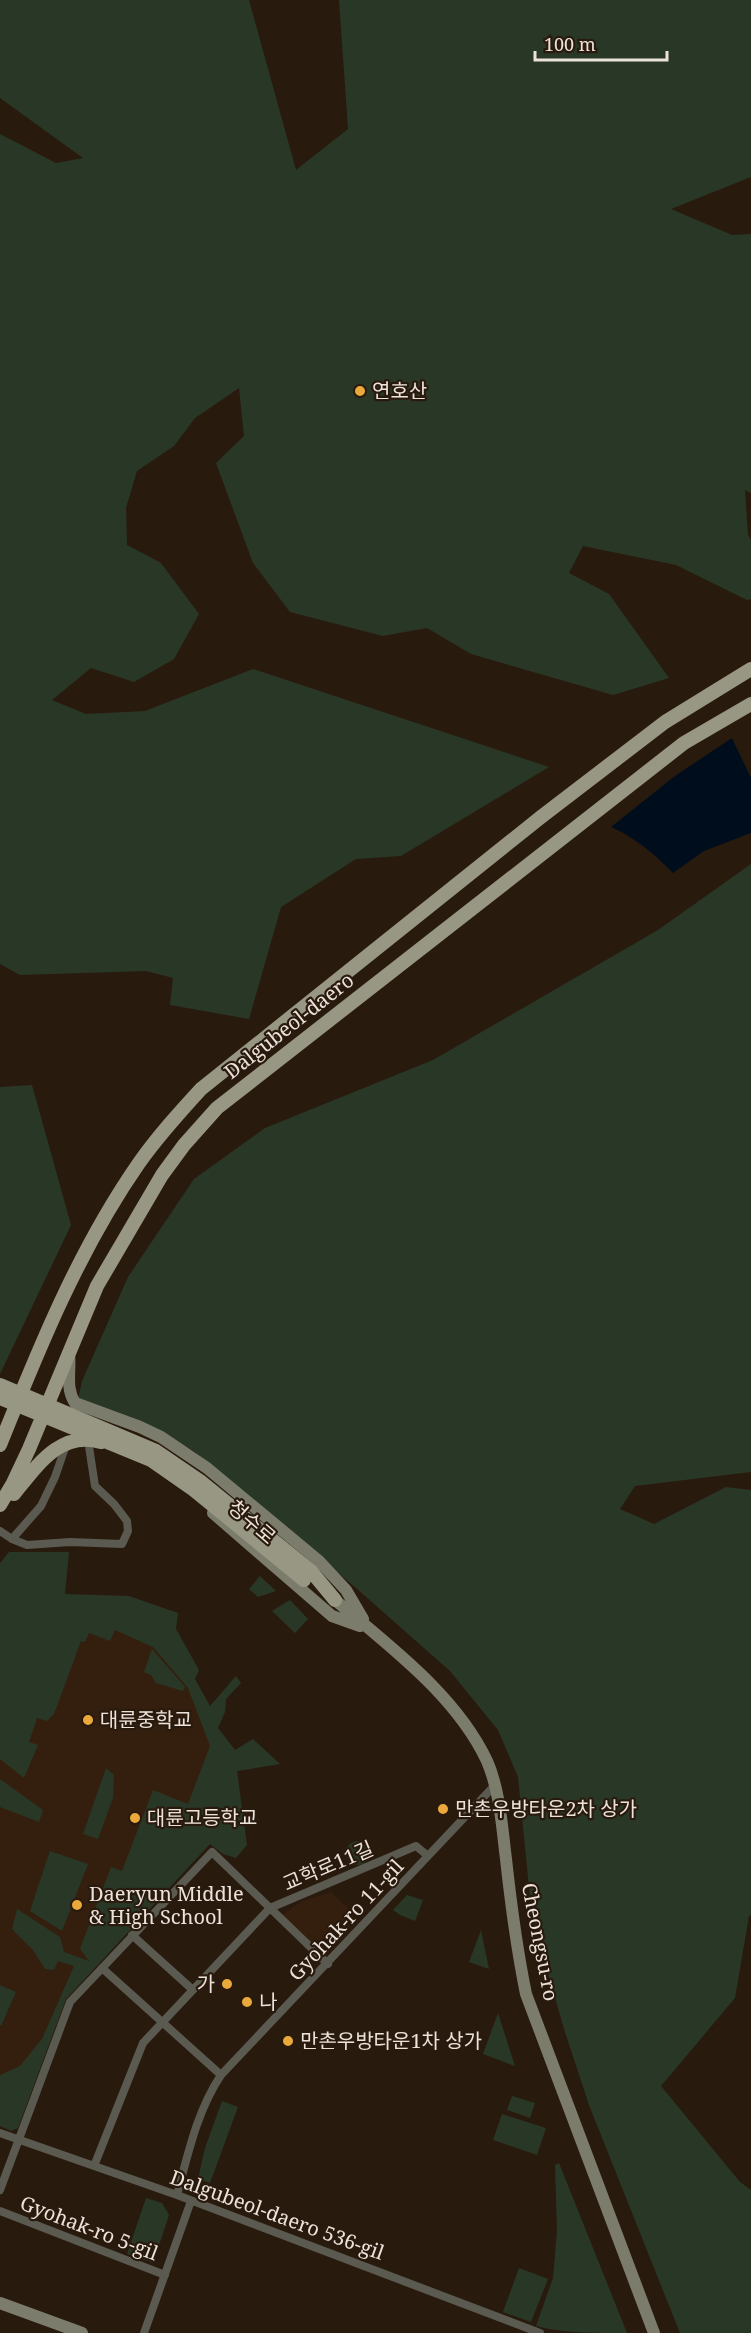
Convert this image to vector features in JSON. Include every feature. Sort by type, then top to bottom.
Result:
[{"type":"main road","name":"Dalgubeol-daero","points":[[0,1445],[72,1276],[119,1194],[162,1132],[201,1089],[541,817],[665,722],[751,669]]},
{"type":"main road","name":"Dalgubeol-daero","points":[[0,1507],[29,1449],[97,1286],[146,1202],[184,1145],[217,1108],[684,743],[751,704]]},
{"type":"main road","name":"청수로","points":[[69,1353],[68,1382],[70,1395],[75,1403],[161,1437],[207,1468],[311,1571],[346,1590],[368,1628]]},
{"type":"main road","points":[[0,1424],[29,1374]]},
{"type":"main road","points":[[0,1385],[156,1451],[200,1481],[311,1571],[335,1600]]},
{"type":"main road","points":[[0,1398],[151,1460],[311,1571]]},
{"type":"main road","points":[[0,1507],[41,1461],[66,1443],[88,1440],[110,1445]]},
{"type":"main road","name":"청수로","points":[[110,1445],[142,1459],[179,1484],[332,1616],[368,1628]]},
{"type":"main road","name":"Cheongsu-ro","points":[[335,1600],[441,1694],[456,1712],[482,1752],[495,1785],[517,1947],[526,1994],[654,2333]]},
{"type":"main road","points":[[0,2303],[82,2333]]},
{"type":"street","points":[[0,1531],[27,1545],[70,1542],[122,1544],[128,1531],[127,1521],[114,1504],[95,1486],[88,1440]]},
{"type":"street","points":[[12,1539],[41,1506],[55,1477],[66,1443]]},
{"type":"street","name":"Gyohak-ro 11-gil","points":[[177,2195],[192,2138],[210,2092],[221,2076],[495,1785]]},
{"type":"street","name":"교학로11길","points":[[270,1908],[416,1845],[428,1856]]},
{"type":"street","points":[[0,2190],[70,2002],[212,1852],[328,1964]]},
{"type":"street","points":[[94,2166],[143,2043],[270,1908]]},
{"type":"street","points":[[132,1935],[193,1990]]},
{"type":"street","points":[[102,1968],[221,2076]]},
{"type":"street","name":"Dalgubeol-daero 536-gil","points":[[0,2133],[177,2195],[443,2294],[540,2333]]},
{"type":"street","points":[[144,2333],[191,2201]]},
{"type":"street","name":"Gyohak-ro 5-gil","points":[[0,2211],[165,2275]]},
{"type":"shaded area","name":"Daeryun Middle & High School","points":[[0,1564],[158,1640],[196,1684],[214,1733],[210,1844],[66,1999],[18,2128],[11,2131],[0,2126]]},
{"type":"shaded area","points":[[331,1892],[355,1915],[325,1947],[317,1949],[281,1916],[302,1901]]},
{"type":"green space","points":[[0,0],[249,0],[296,170],[348,129],[339,0],[751,0],[751,177],[671,209],[732,235],[751,234],[751,493],[745,490],[748,535],[751,540],[751,599],[747,600],[676,565],[583,546],[569,573],[609,594],[669,678],[613,695],[471,654],[427,628],[383,636],[290,612],[253,563],[216,463],[244,436],[239,388],[195,418],[174,446],[137,471],[126,508],[127,545],[161,563],[199,614],[174,659],[134,682],[91,668],[52,700],[86,714],[145,711],[253,669],[549,767],[401,856],[356,859],[281,907],[249,1019],[170,1005],[173,978],[146,971],[20,975],[0,964],[0,134],[56,163],[83,158],[0,98]]},
{"type":"green space","points":[[751,864],[751,1472],[635,1486],[620,1509],[654,1524],[726,1487],[751,1490],[751,1915],[735,1998],[661,2086],[740,2182],[751,2190],[751,2333],[680,2333],[589,2105],[564,2029],[532,1917],[518,1777],[498,1730],[450,1671],[195,1452],[150,1426],[78,1400],[82,1381],[128,1277],[194,1179],[265,1128],[433,1060],[658,930]]},
{"type":"green space","points":[[32,1085],[71,1225],[0,1374],[0,1087]]},
{"type":"green space","points":[[9,1552],[69,1552],[65,1594],[129,1596],[178,1613],[176,1629],[199,1670],[195,1679],[210,1706],[236,1676],[241,1683],[226,1699],[225,1712],[218,1728],[235,1750],[253,1739],[280,1764],[237,1771],[247,1845],[236,1858],[223,1854],[210,1844],[66,1999],[18,2128],[11,2131],[0,2126],[0,2075],[20,2066],[42,2039],[74,1966],[58,1961],[54,1970],[45,1969],[33,1950],[12,1929],[17,1909],[60,1937],[64,1952],[89,1961],[80,1949],[111,1867],[122,1871],[153,1790],[188,1804],[210,1746],[188,1688],[153,1647],[115,1630],[110,1641],[89,1633],[85,1642],[81,1641],[54,1714],[47,1721],[37,1718],[29,1742],[38,1745],[24,1778],[0,1759],[0,1563]]},
{"type":"green space","points":[[260,1576],[276,1591],[258,1597],[249,1589]]},
{"type":"green space","points":[[290,1600],[308,1619],[295,1633],[272,1611]]},
{"type":"green space","points":[[152,1649],[185,1687],[183,1691],[156,1683],[151,1675],[144,1672]]},
{"type":"green space","points":[[106,1768],[114,1775],[113,1798],[98,1839],[83,1834]]},
{"type":"green space","points":[[0,1779],[43,1810],[39,1822],[0,1807]]},
{"type":"green space","points":[[358,1841],[363,1842],[369,1848],[369,1858],[363,1864],[358,1865],[353,1864],[347,1858],[346,1853],[347,1848],[353,1842]]},
{"type":"green space","points":[[50,1851],[88,1864],[62,1931],[30,1911]]},
{"type":"green space","points":[[407,1895],[423,1900],[415,1921],[393,1910]]},
{"type":"green space","points":[[481,1930],[489,1969],[469,1962]]},
{"type":"green space","points":[[0,1985],[16,1992],[1,2026],[0,2025]]},
{"type":"green space","points":[[498,2013],[515,2066],[483,2054]]},
{"type":"green space","points":[[512,2096],[535,2103],[530,2118],[507,2110]]},
{"type":"green space","points":[[222,2101],[238,2107],[210,2183],[198,2179],[205,2148]]},
{"type":"green space","points":[[502,2114],[546,2128],[537,2155],[493,2140]]},
{"type":"green space","points":[[559,2163],[627,2333],[593,2333],[536,2326],[553,2278],[557,2230],[555,2165]]},
{"type":"green space","points":[[146,2198],[162,2203],[169,2215],[153,2263],[127,2254]]},
{"type":"green space","points":[[519,2268],[548,2279],[531,2322],[503,2312]]},
{"type":"water","points":[[732,738],[751,778],[751,833],[704,851],[673,873],[644,847],[611,827],[675,776]]},
{"type":"place","name":"연호산","points":[[360,391]]},
{"type":"place","name":"대륜중학교","points":[[88,1720]]},
{"type":"place","name":"만촌우방타운2차 상가","points":[[443,1809]]},
{"type":"place","name":"대륜고등학교","points":[[135,1818]]},
{"type":"place","name":"Daeryun Middle & High School","points":[[77,1905]]},
{"type":"place","name":"가","points":[[227,1984]]},
{"type":"place","name":"나","points":[[247,2002]]},
{"type":"place","name":"만촌우방타운1차 상가","points":[[288,2041]]}]
